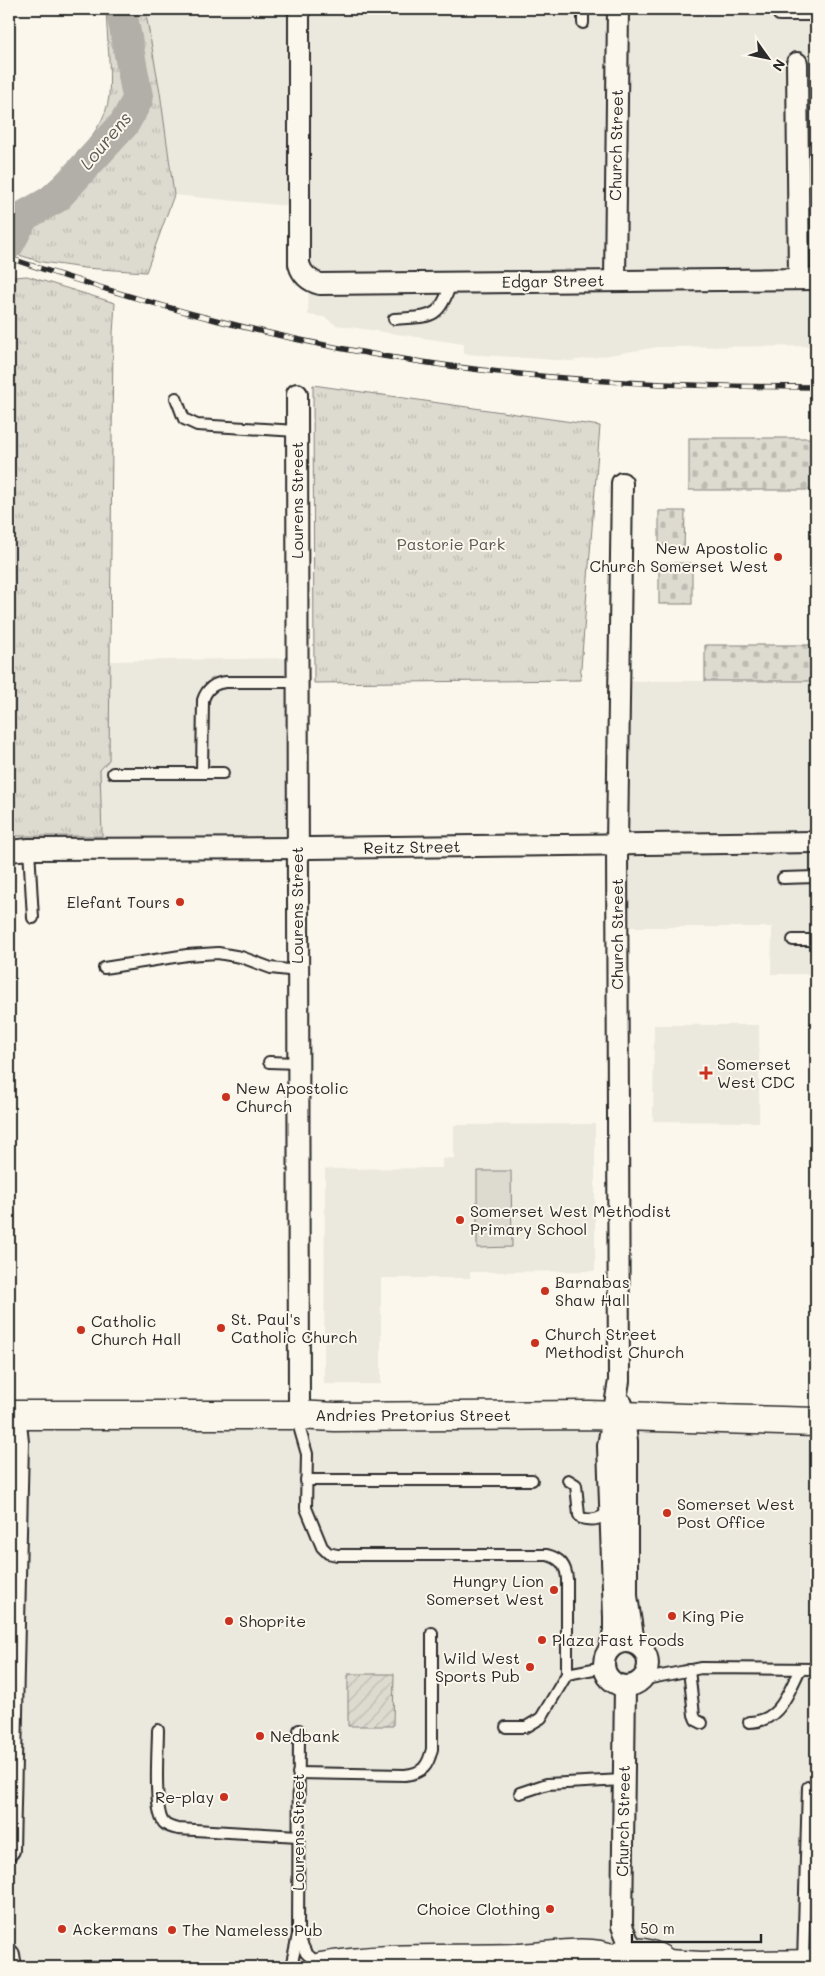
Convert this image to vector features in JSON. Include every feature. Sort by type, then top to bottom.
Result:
[{"type":"street","name":"Edgar Street","points":[[299,9],[299,264],[308,279],[320,284],[808,279],[798,63]]},
{"type":"street","name":"Church Street","points":[[615,281],[618,9]]},
{"type":"street","name":"Lourens Street","points":[[296,1415],[299,1402],[297,394]]},
{"type":"street","name":"Church Street","points":[[607,1658],[614,1631],[608,1446],[618,1416],[619,1385],[617,845],[622,483]]},
{"type":"street","name":"Reitz Street","points":[[9,851],[29,849],[816,842]]},
{"type":"street","name":"Andries Pretorius Street","points":[[12,1415],[618,1416],[816,1422]]},
{"type":"street","points":[[9,1850],[18,1460],[18,1442],[12,1415]]},
{"type":"street","name":"Church Street","points":[[618,1416],[627,1442],[627,1596],[634,1643],[642,1648],[648,1660],[648,1668],[633,1683],[623,1780],[622,1926],[628,1941],[619,1959]]},
{"type":"street","points":[[633,1683],[616,1684],[609,1678],[607,1658],[621,1642],[634,1643]]},
{"type":"street","points":[[333,1966],[376,1960],[538,1958],[589,1953],[619,1959],[658,1959],[668,1966],[810,1964]]},
{"type":"street","points":[[9,1955],[11,1967]]},
{"type":"street","points":[[538,1958],[555,1961],[570,1967]]},
{"type":"lane","points":[[583,9],[583,23]]},
{"type":"lane","points":[[779,15],[816,15]]},
{"type":"lane","points":[[394,319],[423,317],[440,310],[451,283]]},
{"type":"lane","points":[[176,398],[184,418],[197,426],[297,431]]},
{"type":"lane","points":[[202,773],[203,700],[208,690],[219,682],[297,682]]},
{"type":"lane","points":[[113,773],[224,773]]},
{"type":"lane","points":[[29,849],[33,918]]},
{"type":"lane","points":[[783,878],[816,877]]},
{"type":"lane","points":[[793,940],[816,940]]},
{"type":"lane","points":[[104,968],[186,955],[218,953],[241,956],[271,968],[297,971]]},
{"type":"lane","points":[[269,1062],[298,1063]]},
{"type":"lane","points":[[296,1415],[306,1454],[306,1508],[320,1544],[324,1550],[332,1555],[547,1555],[558,1559],[565,1567],[567,1578],[567,1674],[542,1718],[526,1727],[506,1727]]},
{"type":"lane","points":[[306,1480],[532,1480]]},
{"type":"lane","points":[[568,1480],[576,1485],[579,1515],[581,1518],[602,1518],[610,1506]]},
{"type":"lane","points":[[298,1773],[405,1775],[416,1774],[426,1766],[432,1749],[432,1633]]},
{"type":"lane","points":[[567,1674],[607,1658]]},
{"type":"lane","points":[[633,1683],[701,1668],[816,1669]]},
{"type":"lane","points":[[749,1722],[762,1721],[775,1714],[783,1703],[800,1669]]},
{"type":"lane","points":[[689,1670],[694,1715],[696,1720],[702,1723]]},
{"type":"lane","points":[[158,1730],[157,1805],[164,1822],[170,1827],[298,1836]]},
{"type":"lane","name":"Lourens Street","points":[[291,1967],[298,1935],[298,1730]]},
{"type":"lane","points":[[520,1793],[546,1784],[623,1780]]},
{"type":"lane","points":[[808,1787],[806,1857],[810,1964]]},
{"type":"lane","points":[[806,1857],[816,1850]]},
{"type":"lane","name":"Lourens Street","points":[[298,1935],[306,1953],[333,1966]]},
{"type":"lane","points":[[84,1967],[121,1967]]},
{"type":"shaded area","points":[[145,9],[816,9],[816,346],[658,347],[572,361],[464,354],[464,344],[336,325],[324,317],[308,315],[310,208],[174,195],[160,92]]},
{"type":"shaded area","points":[[296,658],[297,848],[102,849],[100,770],[109,760],[110,661]]},
{"type":"shaded area","points":[[620,681],[816,681],[816,974],[771,974],[772,927],[616,927]]},
{"type":"shaded area","name":"Somerset West CDC","points":[[654,1025],[759,1025],[759,1122],[653,1121]]},
{"type":"shaded area","name":"Somerset West Methodist Primary School","points":[[595,1124],[595,1271],[470,1272],[470,1278],[381,1278],[381,1384],[324,1384],[325,1169],[442,1168],[442,1159],[454,1158],[454,1125]]},
{"type":"shaded area","points":[[9,1416],[816,1423],[816,1967],[9,1967]]},
{"type":"green space","points":[[106,9],[145,9],[160,92],[174,195],[146,272],[84,268],[42,262],[9,252],[9,217],[70,162],[96,129],[105,112],[109,96]]},
{"type":"green space","points":[[27,276],[115,303],[113,334],[109,760],[100,770],[102,836],[9,836],[9,281],[14,277]]},
{"type":"green space","name":"Pastorie Park","points":[[313,385],[600,426],[580,680],[314,683]]},
{"type":"green space","points":[[689,438],[816,438],[816,490],[689,490]]},
{"type":"green space","points":[[659,511],[685,511],[684,552],[659,552]]},
{"type":"green space","points":[[659,563],[692,563],[692,604],[659,604]]},
{"type":"green space","points":[[705,645],[816,645],[816,681],[705,681]]},
{"type":"green space","points":[[477,1171],[511,1171],[512,1247],[477,1248]]},
{"type":"green space","points":[[348,1674],[394,1674],[393,1726],[348,1726]]},
{"type":"waterway","name":"Lourens","points":[[9,244],[24,216],[56,198],[124,124],[138,99],[121,9]]},
{"type":"railway","points":[[9,258],[164,306],[269,333],[376,355],[525,375],[574,379],[719,386],[816,387]]},
{"type":"place","name":"New Apostolic Church Somerset West","points":[[778,557]]},
{"type":"place","name":"Elefant Tours","points":[[180,902]]},
{"type":"place","name":"Somerset West CDC","points":[[706,1073]]},
{"type":"place","name":"New Apostolic Church","points":[[226,1097]]},
{"type":"place","name":"Somerset West Methodist Primary School","points":[[460,1220]]},
{"type":"place","name":"Barnabas Shaw Hall","points":[[545,1291]]},
{"type":"place","name":"St. Paul's Catholic Church","points":[[221,1328]]},
{"type":"place","name":"Catholic Church Hall","points":[[81,1330]]},
{"type":"place","name":"Church Street Methodist Church","points":[[535,1343]]},
{"type":"place","name":"Somerset West Post Office","points":[[667,1513]]},
{"type":"place","name":"Hungry Lion Somerset West","points":[[554,1590]]},
{"type":"place","name":"King Pie","points":[[672,1616]]},
{"type":"place","name":"Shoprite","points":[[229,1621]]},
{"type":"place","name":"Plaza Fast Foods","points":[[542,1640]]},
{"type":"place","name":"Wild West Sports Pub","points":[[530,1667]]},
{"type":"place","name":"Nedbank","points":[[260,1736]]},
{"type":"place","name":"Re-play","points":[[224,1797]]},
{"type":"place","name":"Choice Clothing","points":[[550,1909]]},
{"type":"place","name":"Ackermans","points":[[62,1929]]},
{"type":"place","name":"The Nameless Pub","points":[[172,1930]]}]
